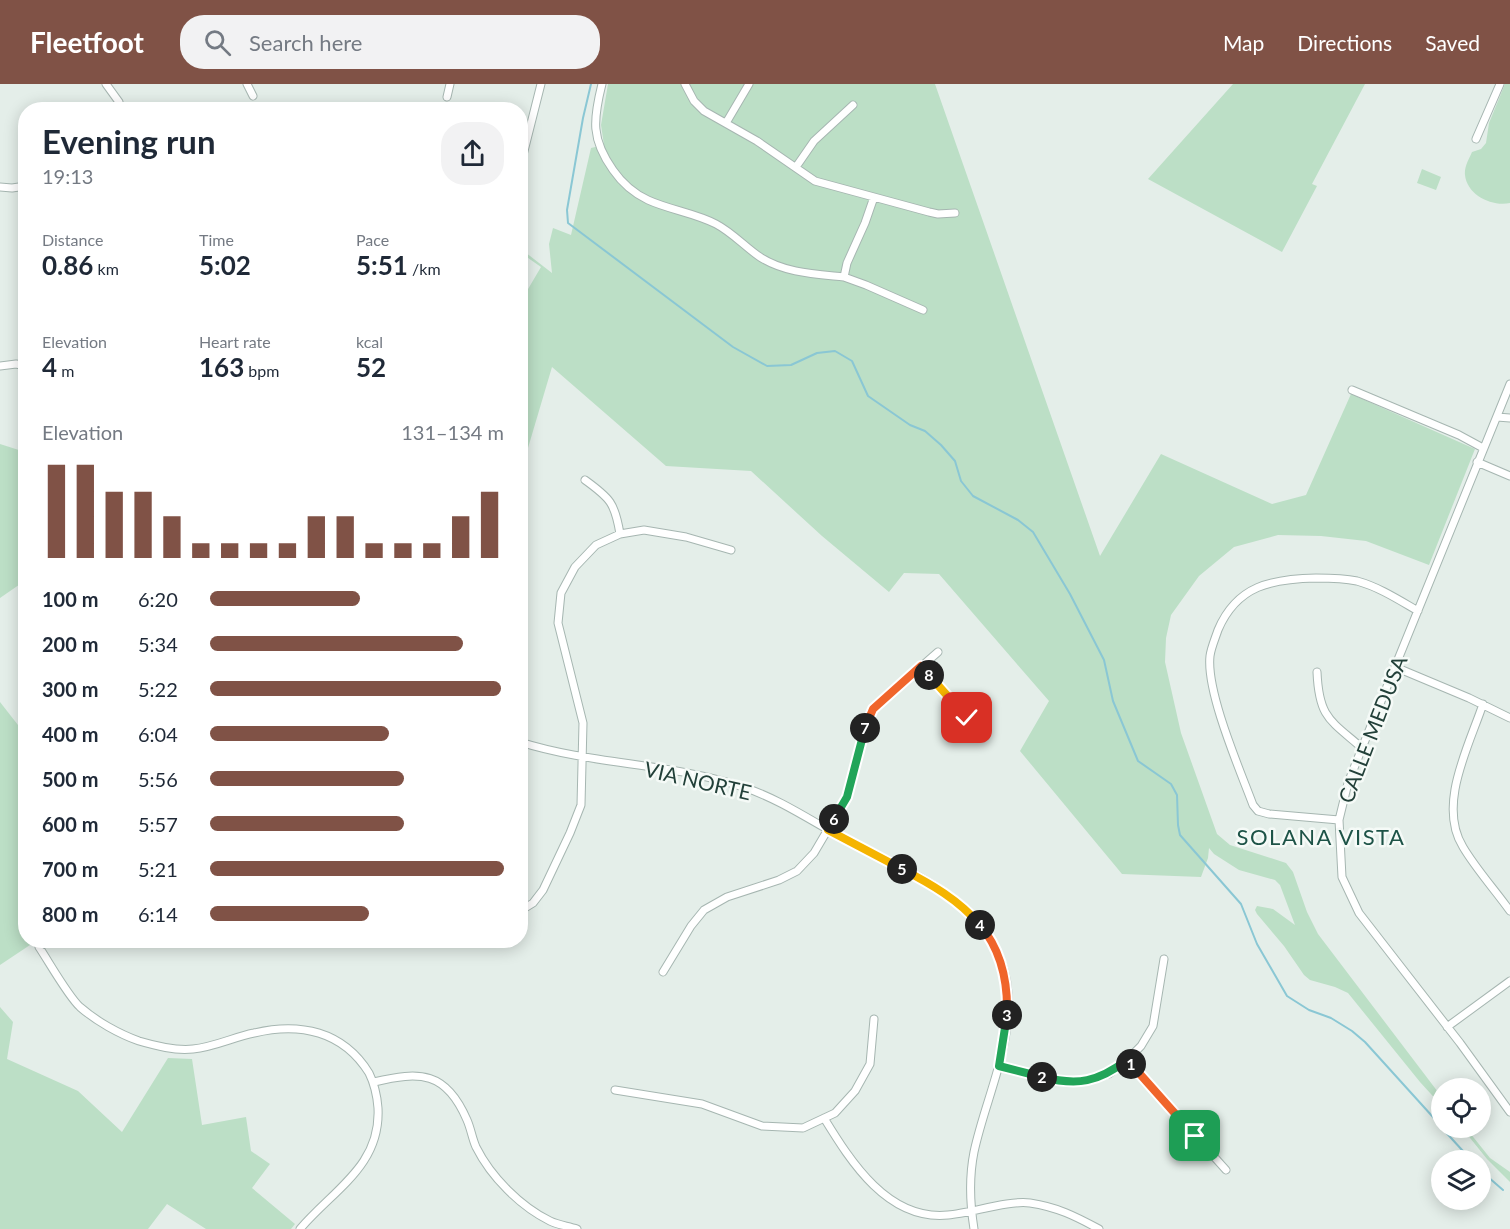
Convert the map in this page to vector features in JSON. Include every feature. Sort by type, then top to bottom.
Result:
[{"type":"street","points":[[106,84],[119,102]]},
{"type":"street","points":[[247,84],[253,96]]},
{"type":"street","points":[[447,97],[450,84]]},
{"type":"street","points":[[528,135],[541,84]]},
{"type":"street","points":[[602,84],[596,120],[601,151],[621,180],[632,190],[647,199],[717,225],[776,266],[844,278],[923,310]]},
{"type":"street","points":[[685,84],[694,100],[704,111],[815,181],[938,214],[955,213]]},
{"type":"street","points":[[726,123],[749,84]]},
{"type":"street","points":[[1476,140],[1500,84]]},
{"type":"street","points":[[796,167],[814,141],[853,105]]},
{"type":"street","points":[[0,187],[18,187]]},
{"type":"street","points":[[844,278],[847,263],[874,197]]},
{"type":"street","points":[[0,366],[18,364]]},
{"type":"street","name":"CALLE MEDUSA","points":[[1510,384],[1348,783],[1339,820],[1342,877],[1359,913],[1510,1112]]},
{"type":"street","points":[[1352,390],[1459,435],[1484,448]]},
{"type":"street","points":[[1497,417],[1510,418]]},
{"type":"street","points":[[1477,462],[1510,476]]},
{"type":"street","points":[[585,480],[605,495],[616,511],[620,534]]},
{"type":"street","points":[[528,906],[543,890],[581,805],[583,723],[558,623],[561,592],[575,567],[596,545],[620,534],[644,530],[686,537],[731,550]]},
{"type":"street","points":[[1339,820],[1269,813],[1258,811],[1253,806],[1227,734],[1210,675],[1210,656],[1214,640],[1233,606],[1246,594],[1280,579],[1338,578],[1357,582],[1383,591],[1418,611]]},
{"type":"street","points":[[663,972],[691,926],[704,910],[727,897],[779,880],[797,871],[814,853],[847,797],[862,735],[873,709],[938,652]]},
{"type":"street","points":[[921,666],[967,718]]},
{"type":"street","points":[[1395,667],[1483,704],[1510,718]]},
{"type":"street","points":[[1317,672],[1320,702],[1326,715],[1335,726],[1362,748]]},
{"type":"street","points":[[1483,704],[1453,796],[1455,824],[1462,846],[1510,911]]},
{"type":"street","name":"VIA NORTE","points":[[528,745],[548,751],[709,778],[745,787],[933,885],[967,910],[990,937],[1002,963],[1008,992],[1007,1022],[999,1066],[974,1153],[970,1186],[971,1211],[975,1229]]},
{"type":"street","points":[[40,948],[79,1006],[113,1029],[138,1040],[168,1048],[192,1049],[254,1033],[286,1028],[315,1030],[335,1040],[362,1062],[374,1082],[377,1095],[379,1118],[371,1150],[353,1177],[300,1229]]},
{"type":"street","points":[[999,1066],[1056,1080],[1083,1082],[1109,1074],[1141,1046],[1153,1026],[1164,959]]},
{"type":"street","points":[[1447,1028],[1510,981]]},
{"type":"street","points":[[615,1090],[702,1104],[762,1126],[803,1128],[835,1113],[855,1091],[870,1064],[874,1019]]},
{"type":"street","points":[[1127,1060],[1226,1170]]},
{"type":"street","points":[[374,1082],[403,1075],[425,1075],[440,1083],[450,1091],[467,1119],[477,1147],[494,1174],[520,1202],[551,1221],[577,1229]]},
{"type":"street","points":[[824,1118],[847,1156],[884,1196],[914,1212],[946,1216],[1027,1202],[1060,1209],[1098,1229]]},
{"type":"green space","points":[[608,84],[935,84],[1100,556],[1161,454],[1272,504],[1306,495],[1351,394],[1475,449],[1429,565],[1366,541],[1321,536],[1278,535],[1234,547],[1199,576],[1171,615],[1166,638],[1165,662],[1181,733],[1217,834],[1230,845],[1286,863],[1293,872],[1307,912],[1318,934],[1431,1083],[1431,1094],[1348,993],[1310,980],[1304,975],[1284,946],[1257,914],[1255,910],[1257,906],[1273,909],[1295,925],[1280,885],[1275,880],[1239,870],[1214,854],[1209,848],[1201,877],[1122,874],[1020,751],[1049,701],[939,574],[904,573],[889,592],[822,536],[751,471],[666,466],[552,367],[528,448],[528,289],[541,267],[528,258],[528,254],[552,273],[549,244],[553,228],[571,235],[591,148],[604,145],[601,125]]},
{"type":"green space","points":[[1233,84],[1365,84],[1312,184],[1317,186],[1282,252],[1148,179]]},
{"type":"green space","points":[[1505,84],[1510,84],[1510,203],[1503,204],[1488,201],[1475,194],[1467,182],[1465,172],[1472,152],[1481,149],[1486,143],[1489,123]]},
{"type":"green space","points":[[1422,169],[1441,177],[1436,190],[1417,183]]},
{"type":"green space","points":[[0,444],[18,450],[18,586],[0,598]]},
{"type":"green space","points":[[0,702],[18,725],[18,948],[26,948],[0,965]]},
{"type":"green space","points":[[0,1007],[13,1022],[7,1059],[78,1091],[122,1132],[168,1058],[192,1059],[202,1125],[246,1117],[251,1151],[270,1164],[252,1188],[295,1224],[291,1229],[206,1229],[167,1204],[148,1229],[0,1229]]},
{"type":"green space","points":[[1470,1138],[1474,1138],[1484,1150],[1480,1150]]},
{"type":"green space","points":[[1491,1159],[1510,1172],[1510,1182],[1491,1163]]},
{"type":"waterway","points":[[591,84],[567,210],[568,223],[733,347],[767,366],[791,365],[817,353],[835,351],[852,361],[868,396],[910,425],[925,431],[941,445],[955,461],[961,481],[973,496],[1018,520],[1033,532],[1070,594],[1104,660],[1113,701],[1138,761],[1171,784],[1177,795],[1180,835],[1241,904],[1257,944],[1287,996],[1309,1010],[1331,1018],[1352,1031],[1365,1042],[1431,1115]]},
{"type":"waterway","points":[[1451,1138],[1462,1150]]},
{"type":"waterway","points":[[1491,1180],[1503,1190]]},
{"type":"district","name":"SOLANA VISTA","points":[[1321,836]]},
{"type":"route","points":[[967,718],[921,666],[873,709],[862,735],[847,797],[828,830],[933,885],[967,910],[990,937],[1002,963],[1008,992],[1007,1022],[999,1066],[1056,1080],[1083,1082],[1109,1074],[1127,1060],[1195,1136]]}]
